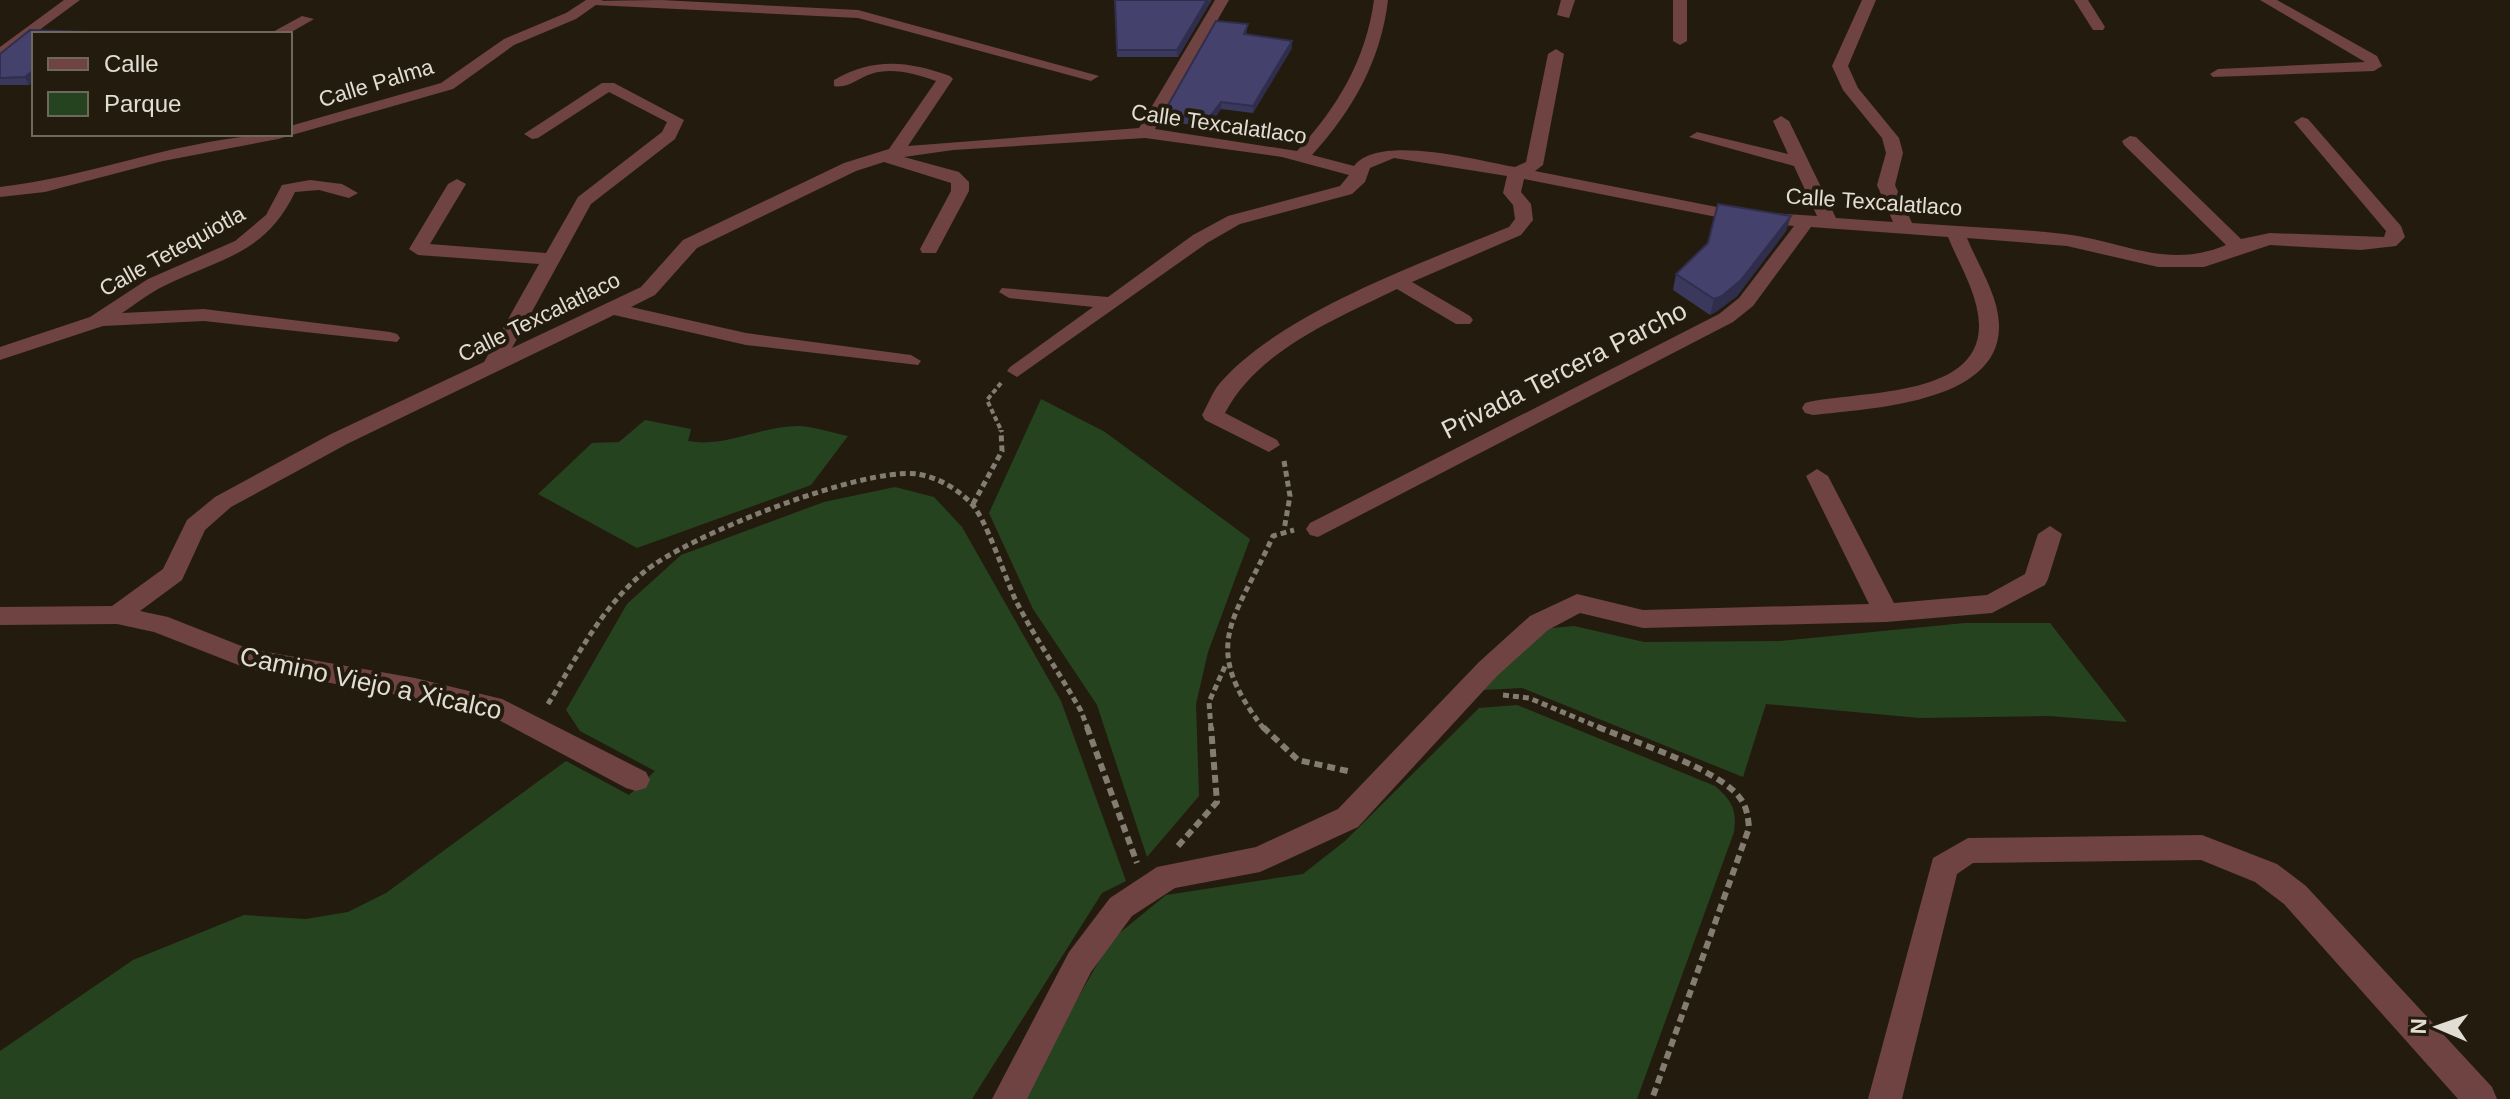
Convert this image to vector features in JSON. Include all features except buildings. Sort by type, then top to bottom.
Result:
[{"type":"street","points":[[33,32],[73,0]]},
{"type":"street","points":[[596,0],[858,14],[1091,76]]},
{"type":"street","name":"Calle Palma","points":[[292,130],[447,86],[509,42],[571,16],[596,0]]},
{"type":"street","points":[[1145,133],[1222,0]]},
{"type":"street","points":[[1300,158],[1333,124],[1350,96],[1381,0]]},
{"type":"street","points":[[1680,0],[1680,41]]},
{"type":"street","points":[[1869,0],[1840,66],[1843,81],[1854,98],[1877,121],[1894,147],[1894,162],[1886,177],[1889,194],[1904,226]]},
{"type":"street","points":[[2081,0],[2098,27]]},
{"type":"street","points":[[2218,74],[2374,66],[2372,59],[2267,0]]},
{"type":"street","points":[[280,32],[307,19]]},
{"type":"street","points":[[0,54],[30,34]]},
{"type":"street","points":[[1269,445],[1213,415],[1215,404],[1248,370],[1287,338],[1338,308],[1515,231],[1525,211],[1512,193],[1517,172],[1534,165],[1556,54]]},
{"type":"street","points":[[840,83],[864,68],[881,65],[945,79],[890,155],[953,176],[960,182],[960,191],[929,249]]},
{"type":"street","points":[[491,367],[584,201],[669,135],[676,120],[608,86],[532,134]]},
{"type":"street","points":[[1781,121],[1829,222]]},
{"type":"street","name":"Calle Texcalatlaco","points":[[117,615],[173,574],[195,526],[223,502],[339,439],[648,291],[690,244],[850,167],[890,155],[1019,139],[1145,133],[1283,152],[1358,172],[1364,164],[1392,153],[1517,172],[1737,216],[2067,240],[2158,261],[2204,261],[2250,242],[2270,239],[2361,244],[2389,242],[2396,237],[2395,230],[2302,122]]},
{"type":"street","points":[[0,192],[45,187],[161,156],[267,136]]},
{"type":"street","points":[[1697,137],[1799,162]]},
{"type":"street","points":[[2130,141],[2239,248]]},
{"type":"street","points":[[1017,371],[1200,239],[1234,220],[1346,190],[1356,182],[1358,172]]},
{"type":"street","points":[[457,184],[418,249],[552,259]]},
{"type":"street","name":"Calle Tetequiotla","points":[[0,354],[97,321],[155,283],[242,245],[274,218],[288,189],[297,185],[328,187],[349,193]]},
{"type":"street","name":"Privada Tercera Parcho","points":[[1308,530],[1726,318],[1746,302],[1805,223]]},
{"type":"street","points":[[1813,408],[1933,391],[1972,368],[1984,353],[1989,327],[1983,299],[1955,231]]},
{"type":"street","points":[[1398,282],[1463,320]]},
{"type":"street","points":[[1009,292],[1113,303]]},
{"type":"street","points":[[614,309],[746,339],[911,361]]},
{"type":"street","points":[[97,321],[204,315],[390,338]]},
{"type":"street","points":[[1817,476],[1886,613]]},
{"type":"street","points":[[1009,1099],[1080,962],[1121,907],[1157,883],[1260,859],[1348,818],[1453,704],[1539,623],[1577,603],[1643,619],[1886,613],[1992,604],[2036,579],[2050,534]]},
{"type":"street","name":"Camino Viejo a Xicalco","points":[[0,616],[117,615],[159,624],[246,658],[415,688],[502,709],[536,724],[636,780]]},
{"type":"street","points":[[1885,1099],[1944,867],[1968,851],[2202,847],[2266,873],[2295,895],[2480,1099]]},
{"type":"path","points":[[973,504],[1002,451],[1003,435],[987,408],[987,400],[994,389],[1017,371]]},
{"type":"path","points":[[1269,445],[1282,455],[1287,471],[1289,517],[1284,530]]},
{"type":"path","points":[[536,724],[604,612],[645,571],[684,546],[803,498],[869,479],[916,474],[948,484],[973,504],[1017,602],[1081,711],[1157,883]]},
{"type":"path","points":[[1308,530],[1284,530],[1273,536],[1228,639],[1227,663],[1231,678],[1281,750],[1298,760],[1383,780]]},
{"type":"path","points":[[1157,883],[1176,849],[1217,802],[1209,702],[1227,663]]},
{"type":"path","points":[[1453,704],[1499,695],[1529,698],[1716,777],[1738,793],[1749,809],[1749,828],[1652,1099]]},
{"type":"green space","points":[[1041,399],[1105,432],[1250,539],[1208,652],[1196,704],[1199,796],[1147,857],[1097,705],[1033,609],[989,513]]},
{"type":"green space","points":[[645,420],[691,429],[688,441],[716,442],[799,426],[848,436],[811,485],[637,548],[538,494],[592,443],[619,442]]},
{"type":"green space","points":[[895,487],[934,497],[962,527],[1061,701],[1126,881],[1102,893],[972,1099],[0,1099],[0,1051],[133,960],[244,915],[306,919],[348,912],[386,893],[566,761],[629,795],[655,771],[580,731],[566,710],[627,604],[681,555],[824,502]]},
{"type":"green space","points":[[1965,623],[2050,623],[2127,722],[2049,716],[1920,718],[1766,704],[1743,777],[1522,688],[1483,690],[1542,629],[1574,626],[1644,642],[1780,641]]},
{"type":"green space","points":[[1517,705],[1715,786],[1726,796],[1734,811],[1734,832],[1637,1099],[1020,1099],[1111,940],[1166,895],[1303,874],[1345,841],[1479,708]]}]
